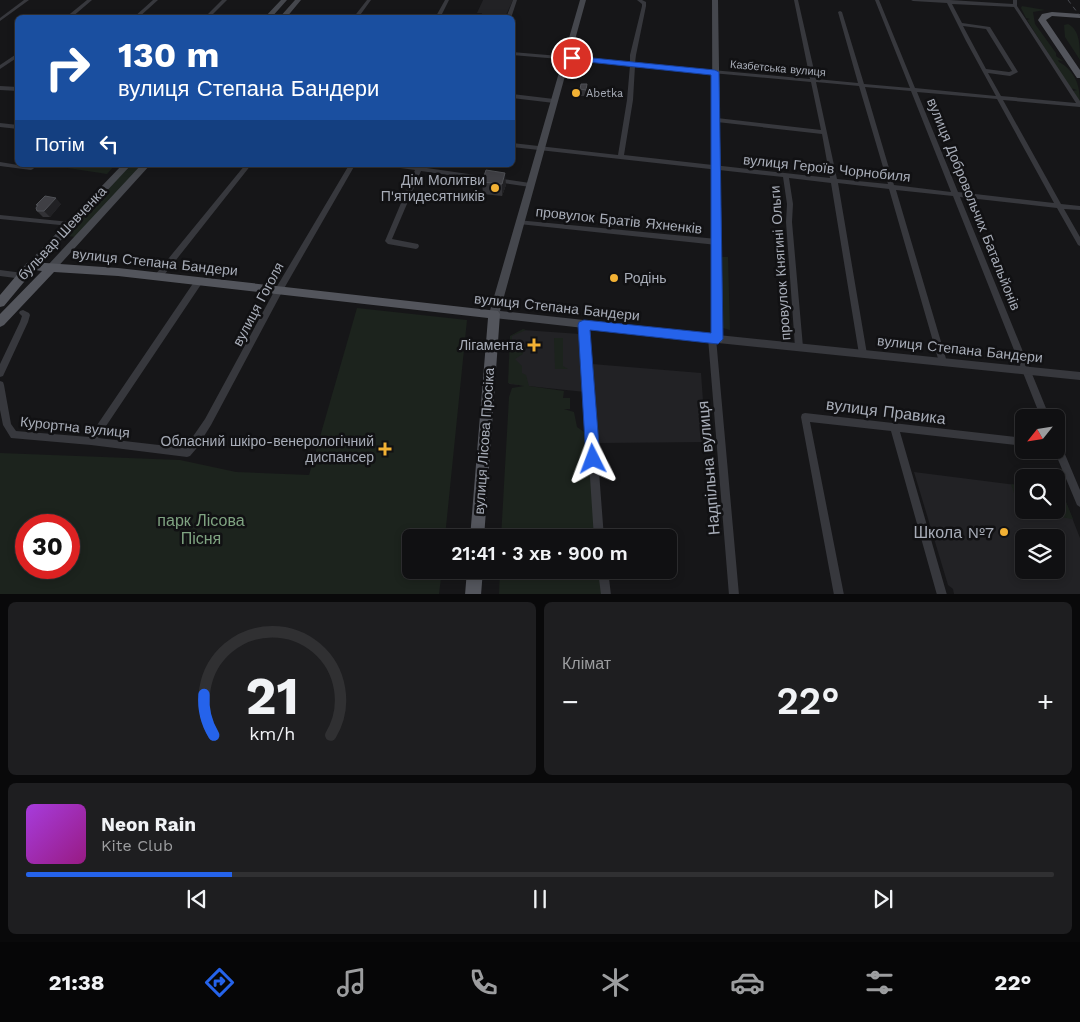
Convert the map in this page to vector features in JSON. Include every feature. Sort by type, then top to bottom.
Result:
[{"type":"main road","points":[[270,15],[284,0]]},
{"type":"main road","points":[[285,15],[298,0]]},
{"type":"main road","points":[[494,314],[583,0]]},
{"type":"main road","name":"Надпільна вулиця","points":[[715,0],[717,120],[715,339]]},
{"type":"main road","points":[[1080,16],[1052,14],[1042,19],[1080,76]]},
{"type":"main road","name":"бульвар Шевченка","points":[[0,304],[31,266],[125,167]]},
{"type":"main road","name":"бульвар Шевченка","points":[[0,322],[144,167]]},
{"type":"main road","points":[[60,235],[67,240],[79,239]]},
{"type":"main road","name":"вулиця Степана Бандери","points":[[31,266],[74,268],[199,281],[715,339]]},
{"type":"main road","points":[[21,278],[38,282]]},
{"type":"main road","name":"вулиця Лісова Просіка","points":[[478,529],[494,314]]},
{"type":"main road","points":[[473,594],[474,579]]},
{"type":"street","points":[[0,20],[26,0]]},
{"type":"street","points":[[71,15],[90,0]]},
{"type":"street","points":[[138,15],[156,0]]},
{"type":"street","points":[[209,15],[225,0]]},
{"type":"street","points":[[358,15],[369,0]]},
{"type":"street","points":[[439,15],[447,0]]},
{"type":"street","points":[[509,15],[516,0]]},
{"type":"street","points":[[621,157],[632,64],[644,4],[640,0]]},
{"type":"street","points":[[796,0],[834,181],[863,354]]},
{"type":"street","name":"вулиця Добровольчих Батальйонів","points":[[877,0],[1042,409]]},
{"type":"street","points":[[913,0],[1015,3],[1080,105]]},
{"type":"street","points":[[949,1],[1000,98],[1080,242]]},
{"type":"street","points":[[840,12],[943,362]]},
{"type":"street","points":[[960,24],[988,28],[1015,72],[1010,74],[986,72]]},
{"type":"street","name":"Казбетська вулиця","points":[[515,53],[812,82],[1080,105]]},
{"type":"street","points":[[0,67],[15,56]]},
{"type":"street","points":[[0,88],[15,90]]},
{"type":"street","points":[[515,96],[554,101]]},
{"type":"street","points":[[717,120],[824,132]]},
{"type":"street","points":[[0,125],[15,127]]},
{"type":"street","name":"вулиця Героїв Чорнобиля","points":[[515,145],[1080,208]]},
{"type":"street","points":[[0,164],[15,165]]},
{"type":"street","points":[[158,277],[246,167]]},
{"type":"street","name":"вулиця Гоголя","points":[[186,453],[194,446],[208,422],[279,290],[351,167]]},
{"type":"street","points":[[406,167],[530,185]]},
{"type":"street","points":[[416,246],[388,241],[419,169]]},
{"type":"street","name":"провулок Княгині Ольги","points":[[786,176],[790,204],[789,222],[799,347]]},
{"type":"street","points":[[0,217],[70,224]]},
{"type":"street","name":"провулок Братів Яхненків","points":[[519,222],[717,242]]},
{"type":"street","points":[[0,273],[21,278]]},
{"type":"street","points":[[91,441],[199,281]]},
{"type":"street","points":[[0,373],[24,322],[26,314],[24,313]]},
{"type":"street","points":[[584,325],[598,529]]},
{"type":"street","name":"вулиця Степана Бандери","points":[[715,339],[1080,376]]},
{"type":"street","name":"Надпільна вулиця","points":[[715,339],[734,594]]},
{"type":"street","name":"Курортна вулиця","points":[[0,385],[7,425],[14,435],[91,441],[186,453]]},
{"type":"street","name":"вулиця Правика","points":[[839,594],[805,417],[1015,441]]},
{"type":"street","points":[[894,427],[942,594]]},
{"type":"street","points":[[1063,459],[1080,502]]},
{"type":"street","points":[[604,579],[606,594]]},
{"type":"shaded area","points":[[483,0],[513,0],[506,15],[481,15],[482,13],[477,13]]},
{"type":"shaded area","points":[[523,330],[580,334],[585,392],[509,384],[511,336]]},
{"type":"shaded area","points":[[592,364],[701,373],[706,442],[599,443]]},
{"type":"shaded area","name":"Школа №7","points":[[914,472],[1015,485],[1015,519],[1065,519],[1065,500],[1080,538],[1080,594],[954,594],[953,589],[948,585]]},
{"type":"green space","points":[[1022,6],[1045,10],[1033,12],[1035,24],[1056,53],[1056,56],[1063,61],[1058,60],[1059,62],[1076,79],[1080,102],[1073,91],[1077,90],[1070,88],[1027,20],[1030,19],[1026,18],[1021,8]]},
{"type":"green space","points":[[1068,24],[1077,34],[1080,60],[1065,37],[1064,25]]},
{"type":"green space","points":[[61,167],[113,167],[107,174]]},
{"type":"green space","points":[[128,167],[141,167],[76,237],[66,236]]},
{"type":"green space","points":[[722,257],[728,257],[730,330],[723,328]]},
{"type":"green space","name":"парк Лісова Пісня","points":[[357,308],[467,320],[446,529],[402,529],[402,579],[441,579],[439,594],[0,594],[0,453],[180,460],[236,472],[309,475]]},
{"type":"green space","points":[[523,329],[526,330],[512,336],[512,344],[523,345],[523,354],[515,359],[522,366],[522,373],[526,375],[529,386],[564,391],[563,398],[570,398],[570,409],[564,409],[574,412],[577,427],[587,434],[595,529],[502,529],[509,397],[512,388],[524,386],[508,383],[510,336]]},
{"type":"green space","points":[[554,338],[563,338],[563,366],[568,369],[555,369]]},
{"type":"green space","points":[[1011,484],[1015,485],[1015,496]]},
{"type":"green space","points":[[1065,499],[1073,519],[1065,518]]},
{"type":"green space","points":[[500,579],[601,579],[602,594],[499,594]]},
{"type":"building","points":[[581,84],[587,84],[586,90],[580,89]]},
{"type":"building","points":[[486,170],[505,173],[502,184],[482,182]]},
{"type":"building","points":[[45,196],[56,198],[44,211],[37,211],[38,205],[36,205]]},
{"type":"railway","points":[[1068,0],[1080,16]]},
{"type":"place","name":"Abetka","points":[[576,93]]},
{"type":"place","name":"Дім Молитви П'ятидесятників","points":[[495,188]]},
{"type":"place","name":"Родінь","points":[[614,278]]},
{"type":"place","name":"Лігамента","points":[[534,345]]},
{"type":"place","name":"Обласний шкіро-венерологічний диспансер","points":[[385,449]]},
{"type":"place","name":"Школа №7","points":[[1004,532]]},
{"type":"route","points":[[572,58],[715,72],[718,339],[584,325],[593,459]]}]
